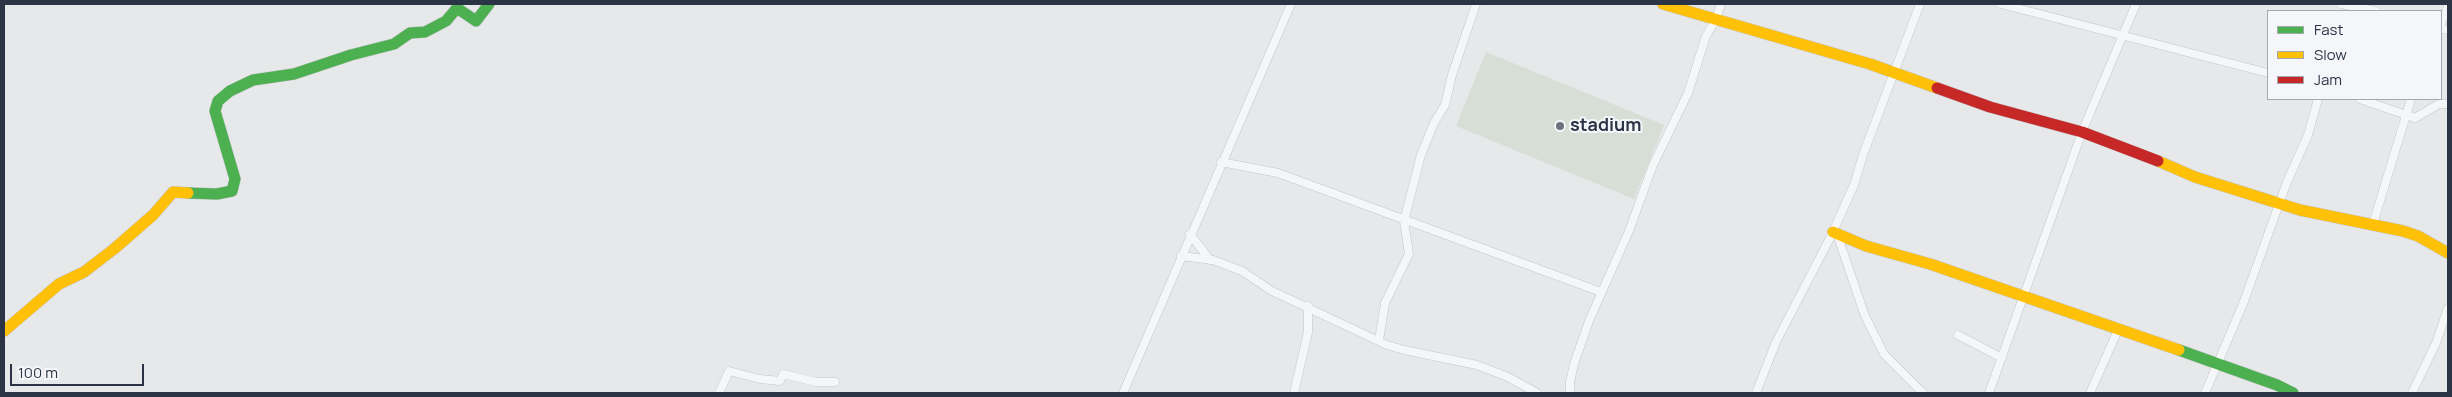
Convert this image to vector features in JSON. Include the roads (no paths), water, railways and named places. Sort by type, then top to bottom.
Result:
[{"type":"street","points":[[4,331],[59,284],[84,272],[114,249],[153,215],[173,192],[217,194],[232,191],[235,180],[215,111],[218,101],[230,91],[253,80],[294,74],[351,55],[394,44],[410,33],[425,32],[446,21],[454,10],[461,6],[476,21],[489,4]]},
{"type":"street","points":[[1123,393],[1221,162],[1291,4]]},
{"type":"street","points":[[1380,340],[1385,303],[1409,254],[1404,221],[1421,155],[1434,123],[1445,105],[1452,75],[1476,4]]},
{"type":"street","points":[[1663,4],[1824,50],[1990,107],[2082,132],[2125,146],[2195,177],[2280,204],[2373,224],[2418,236],[2448,253]]},
{"type":"street","points":[[1570,393],[1570,382],[1574,364],[1601,292],[1629,231],[1653,165],[1688,93],[1708,30],[1716,19],[1721,4]]},
{"type":"street","points":[[1756,393],[1776,342],[1835,233],[1920,4]]},
{"type":"street","points":[[2001,4],[2267,73]]},
{"type":"street","points":[[1988,393],[2024,298],[2082,132],[2136,4]]},
{"type":"street","points":[[2341,4],[2369,10]]},
{"type":"street","points":[[2442,22],[2448,7]]},
{"type":"street","points":[[2205,393],[2243,304],[2308,135],[2318,100]]},
{"type":"street","points":[[2363,100],[2415,118],[2439,104],[2448,104]]},
{"type":"street","points":[[2373,224],[2411,100]]},
{"type":"street","points":[[1221,162],[1278,173],[1601,292]]},
{"type":"street","points":[[1835,233],[1866,246],[1930,264],[2277,385],[2293,393]]},
{"type":"street","points":[[1835,233],[1865,316],[1884,354],[1923,393]]},
{"type":"street","points":[[1190,234],[1210,260]]},
{"type":"street","points":[[1181,256],[1210,260],[1242,271],[1266,287],[1404,350],[1477,365],[1508,377],[1537,393]]},
{"type":"street","points":[[1294,393],[1308,332],[1308,306]]},
{"type":"street","points":[[2412,393],[2436,342],[2448,308]]},
{"type":"street","points":[[2090,393],[2118,330]]},
{"type":"street","points":[[1958,335],[2002,358]]},
{"type":"street","points":[[719,393],[729,371],[760,379],[780,381],[783,374],[816,382],[836,382]]},
{"type":"place","name":"stadium","points":[[1560,126]]}]
